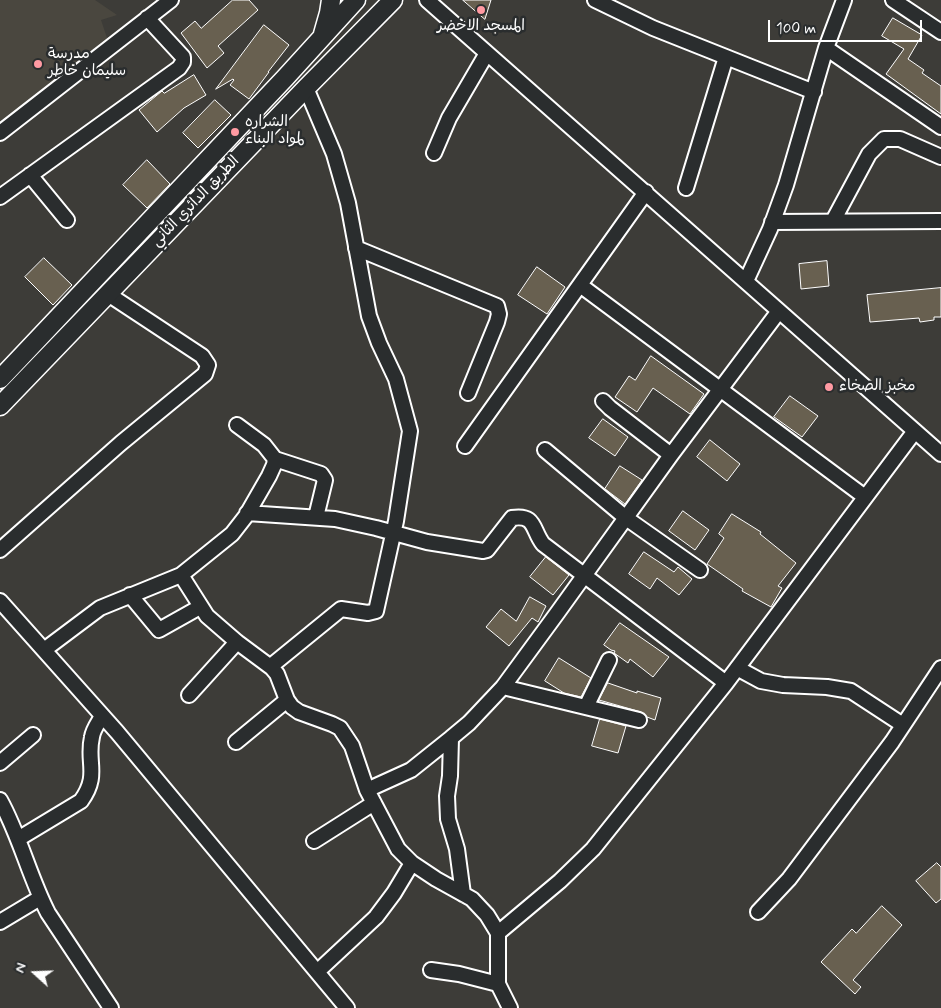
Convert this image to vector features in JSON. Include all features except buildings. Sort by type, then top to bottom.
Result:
[{"type":"main road","points":[[323,35],[331,0]]},
{"type":"main road","name":"الطريق الدائري الثاني","points":[[0,379],[285,78],[356,0]]},
{"type":"main road","name":"الطريق الدائري الثاني","points":[[0,406],[393,0]]},
{"type":"street","points":[[0,133],[171,0]]},
{"type":"street","points":[[427,0],[941,454]]},
{"type":"street","points":[[595,0],[619,5],[653,28],[814,92]]},
{"type":"street","points":[[893,0],[941,32]]},
{"type":"street","points":[[746,281],[786,185],[841,1]]},
{"type":"street","points":[[0,197],[178,68],[183,57],[147,18]]},
{"type":"street","points":[[826,48],[941,127]]},
{"type":"street","points":[[434,153],[449,118],[487,53]]},
{"type":"street","points":[[686,188],[726,57]]},
{"type":"street","points":[[271,666],[341,609],[368,613],[376,611],[394,532],[410,431],[396,379],[369,316],[348,203],[334,154],[306,88]]},
{"type":"street","points":[[833,221],[869,154],[884,139],[900,139],[941,157]]},
{"type":"street","points":[[30,175],[67,220]]},
{"type":"street","points":[[466,446],[646,192]]},
{"type":"street","points":[[772,222],[941,221]]},
{"type":"street","points":[[356,248],[497,306],[500,314],[468,393]]},
{"type":"street","points":[[580,285],[865,497]]},
{"type":"street","points":[[0,550],[122,442],[205,374],[208,364],[202,356],[108,294]]},
{"type":"street","points":[[367,790],[411,770],[469,723],[503,687],[671,455],[780,311]]},
{"type":"street","points":[[603,401],[671,455]]},
{"type":"street","points":[[237,425],[264,445],[275,459],[321,474],[324,477],[316,517]]},
{"type":"street","points":[[498,933],[560,881],[593,849],[726,683],[915,431]]},
{"type":"street","points":[[545,450],[626,518],[700,570]]},
{"type":"street","points":[[44,650],[100,608],[181,575],[232,534],[269,476],[275,459]]},
{"type":"street","points":[[247,513],[316,517],[343,521],[394,532],[426,542],[483,551],[492,545],[512,518],[528,519],[534,526],[543,544],[726,683]]},
{"type":"street","points":[[181,575],[207,616],[237,642],[271,666],[277,674],[286,700],[292,707],[298,712],[340,728],[352,746],[367,790],[398,849],[412,863],[472,899],[487,914],[498,933],[498,984],[510,1008]]},
{"type":"street","points":[[130,595],[159,630],[200,607]]},
{"type":"street","points":[[0,601],[102,716],[347,1008]]},
{"type":"street","points":[[190,695],[237,642]]},
{"type":"street","points":[[586,707],[609,660]]},
{"type":"street","points":[[737,668],[761,682],[827,687],[851,691],[903,725]]},
{"type":"street","points":[[758,912],[789,879],[903,725],[941,668]]},
{"type":"street","points":[[503,687],[639,720]]},
{"type":"street","points":[[236,742],[286,700]]},
{"type":"street","points":[[18,838],[81,801],[88,792],[92,771],[92,736],[102,716]]},
{"type":"street","points":[[0,763],[33,735]]},
{"type":"street","points":[[451,738],[450,776],[447,796],[448,819],[457,849],[463,894]]},
{"type":"street","points":[[0,800],[12,822],[40,898],[48,913],[111,1008]]},
{"type":"street","points":[[314,841],[374,803]]},
{"type":"street","points":[[317,972],[376,917],[394,893],[412,863]]},
{"type":"street","points":[[0,922],[40,898]]},
{"type":"street","points":[[431,970],[459,974],[498,984]]},
{"type":"shaded area","name":"مدرسة سليمان خاطر","points":[[0,0],[95,0],[117,15],[101,20],[107,38],[45,89],[0,121]]},
{"type":"place","name":"المسجد الاخضر","points":[[481,10]]},
{"type":"place","name":"مدرسة سليمان خاطر","points":[[38,64]]},
{"type":"place","name":"الشراره لمواد البناء","points":[[235,132]]},
{"type":"place","name":"مخبز الصخاء","points":[[829,387]]}]
